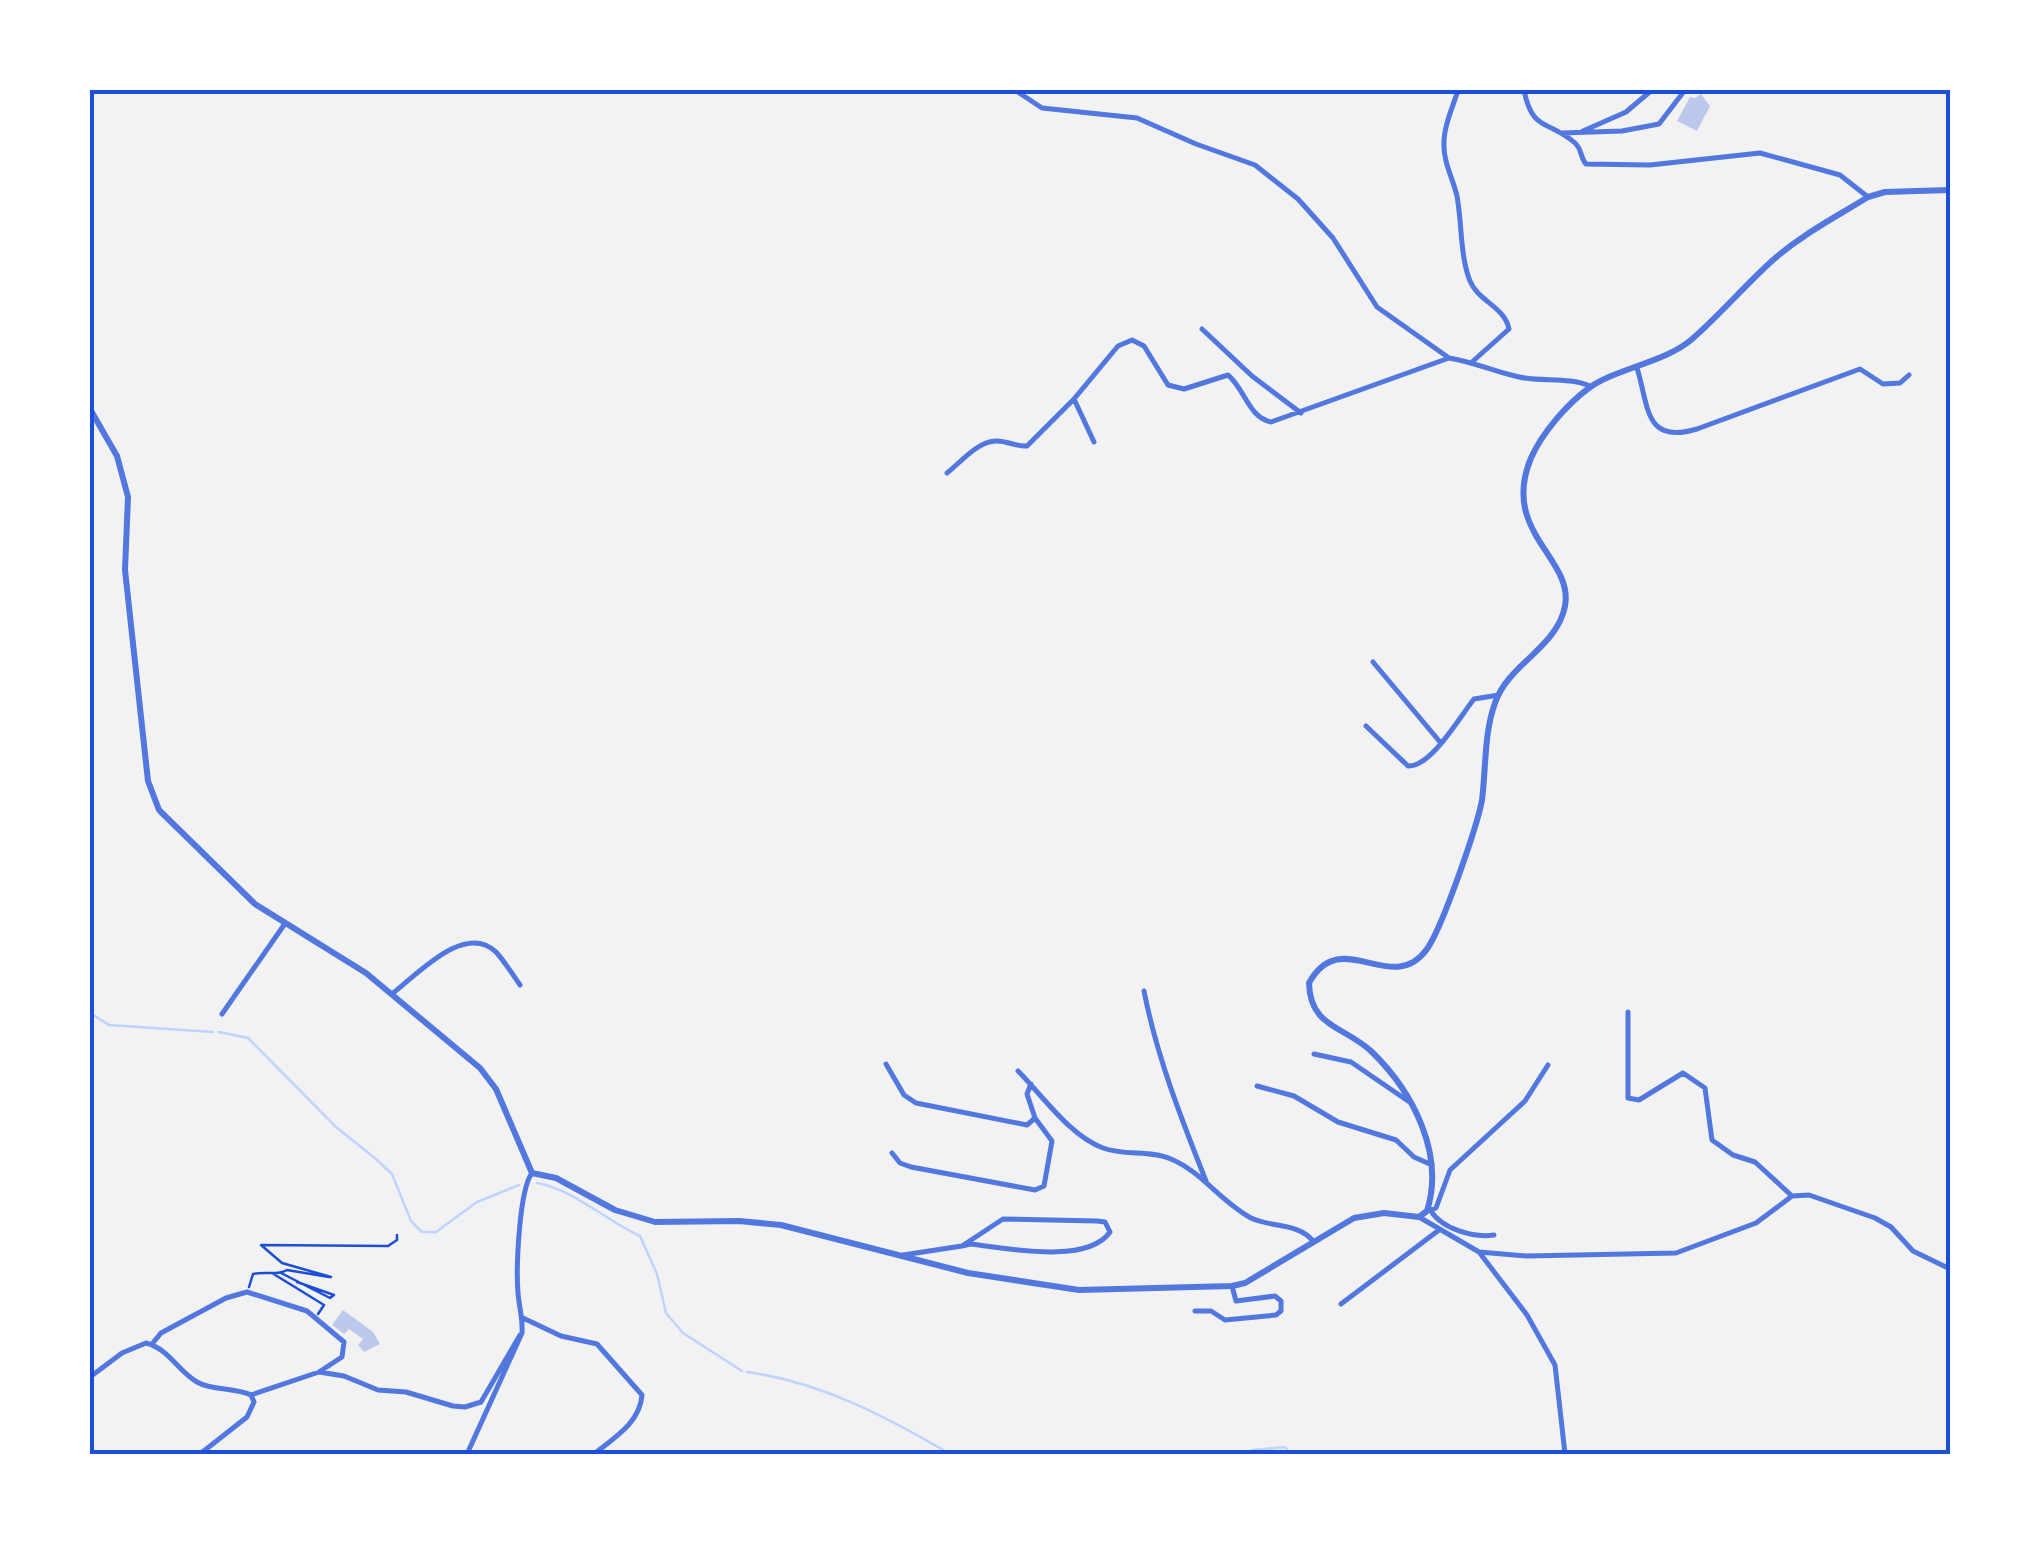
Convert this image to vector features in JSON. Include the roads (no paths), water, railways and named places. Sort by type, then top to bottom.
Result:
[{"type":"street","points":[[1015,90],[1042,108],[1137,118],[1255,164],[1298,198],[1333,238],[1376,307],[1449,358],[1519,377],[1590,386]]},
{"type":"street","points":[[1458,90],[1445,130],[1444,149],[1456,193],[1470,281],[1508,322],[1509,329],[1472,362]]},
{"type":"street","points":[[1581,132],[1626,112],[1656,90]]},
{"type":"street","points":[[1558,134],[1622,132],[1658,124],[1685,90]]},
{"type":"street","points":[[1524,93],[1532,117],[1579,146],[1586,164],[1650,165],[1760,153],[1840,176],[1868,198]]},
{"type":"street","points":[[1429,1211],[1432,1165],[1421,1122],[1372,1052],[1322,1020],[1312,1007],[1309,983],[1324,964],[1338,958],[1400,968],[1410,965],[1426,950],[1441,918],[1481,805],[1491,717],[1499,695],[1547,642],[1560,623],[1566,604],[1561,576],[1529,525],[1524,489],[1532,458],[1541,441],[1590,386],[1688,342],[1774,258],[1868,198],[1885,192],[1950,190]]},
{"type":"street","points":[[1202,328],[1252,376],[1302,413]]},
{"type":"street","points":[[947,473],[985,444],[997,440],[1017,447],[1028,446],[1118,346],[1132,340],[1144,346],[1168,384],[1184,389],[1228,375],[1262,420],[1271,422],[1449,358]]},
{"type":"street","points":[[1637,368],[1655,426],[1671,435],[1860,369],[1883,384],[1900,383],[1909,375]]},
{"type":"street","points":[[1074,399],[1094,442]]},
{"type":"street","points":[[90,409],[117,456],[128,496],[125,570],[150,788],[166,817],[246,895],[284,925],[338,954],[392,993],[490,1078],[532,1173],[524,1190],[518,1287],[524,1318],[522,1333],[467,1454]]},
{"type":"street","points":[[1373,662],[1440,742]]},
{"type":"street","points":[[1366,726],[1408,766],[1420,765],[1474,699],[1499,695]]},
{"type":"street","points":[[222,1014],[284,925]]},
{"type":"street","points":[[392,993],[462,943],[477,940],[494,950],[520,986]]},
{"type":"street","points":[[1144,991],[1152,1034],[1208,1184]]},
{"type":"street","points":[[1628,1012],[1628,1098],[1633,1102],[1639,1100],[1683,1074],[1692,1077],[1705,1088],[1712,1140],[1732,1154],[1755,1162],[1792,1196]]},
{"type":"street","points":[[1314,1054],[1351,1062],[1410,1103]]},
{"type":"street","points":[[886,1064],[904,1095],[916,1103],[1027,1125],[1035,1118]]},
{"type":"street","points":[[1418,1218],[1429,1211],[1450,1170],[1525,1101],[1548,1065]]},
{"type":"street","points":[[1018,1072],[1076,1131],[1102,1148],[1169,1158],[1254,1220],[1298,1229],[1314,1242]]},
{"type":"street","points":[[892,1153],[910,1167],[1036,1190],[1044,1186],[1047,1178],[1052,1141],[1035,1118],[1028,1094],[1031,1084]]},
{"type":"street","points":[[1257,1086],[1294,1096],[1338,1122],[1396,1140],[1414,1157],[1432,1165]]},
{"type":"street","points":[[532,1173],[556,1178],[615,1210],[655,1222],[739,1221],[780,1225],[968,1273],[1079,1290],[1232,1286],[1342,1223],[1370,1214],[1418,1218],[1478,1252],[1527,1315],[1555,1365],[1564,1454]]},
{"type":"street","points":[[1478,1252],[1527,1256],[1676,1253],[1756,1223],[1792,1196],[1809,1194],[1875,1218],[1891,1227],[1913,1250],[1950,1268]]},
{"type":"street","points":[[1429,1211],[1438,1220],[1478,1237],[1494,1236]]},
{"type":"street","points":[[900,1256],[962,1246],[970,1244],[1071,1251],[1093,1246],[1110,1232],[1105,1222],[1097,1220],[1003,1219],[962,1246]]},
{"type":"street","points":[[1341,1304],[1439,1230]]},
{"type":"street","points":[[1195,1311],[1212,1311],[1225,1320],[1276,1316],[1281,1311],[1281,1301],[1274,1296],[1236,1301],[1232,1286]]},
{"type":"street","points":[[90,1377],[132,1347],[152,1344],[161,1333],[226,1298],[247,1292],[296,1306],[344,1342],[342,1356],[318,1372],[251,1395],[198,1383],[152,1344]]},
{"type":"street","points":[[524,1318],[561,1336],[596,1344],[642,1395],[641,1409],[622,1432],[594,1454]]},
{"type":"street","points":[[318,1372],[344,1376],[378,1390],[406,1392],[465,1407],[482,1402],[522,1333]]},
{"type":"street","points":[[200,1454],[247,1417],[254,1402],[251,1395]]},
{"type":"waterway","points":[[90,1013],[109,1025],[213,1032]]},
{"type":"waterway","points":[[219,1032],[248,1038],[336,1127],[392,1174],[411,1221],[422,1232],[436,1232],[477,1202],[519,1185]]},
{"type":"waterway","points":[[537,1183],[564,1192],[640,1236],[657,1274],[666,1313],[683,1333],[742,1371]]},
{"type":"waterway","points":[[747,1372],[801,1384],[853,1403],[950,1454]]},
{"type":"waterway","points":[[1245,1454],[1285,1447],[1291,1454]]}]
